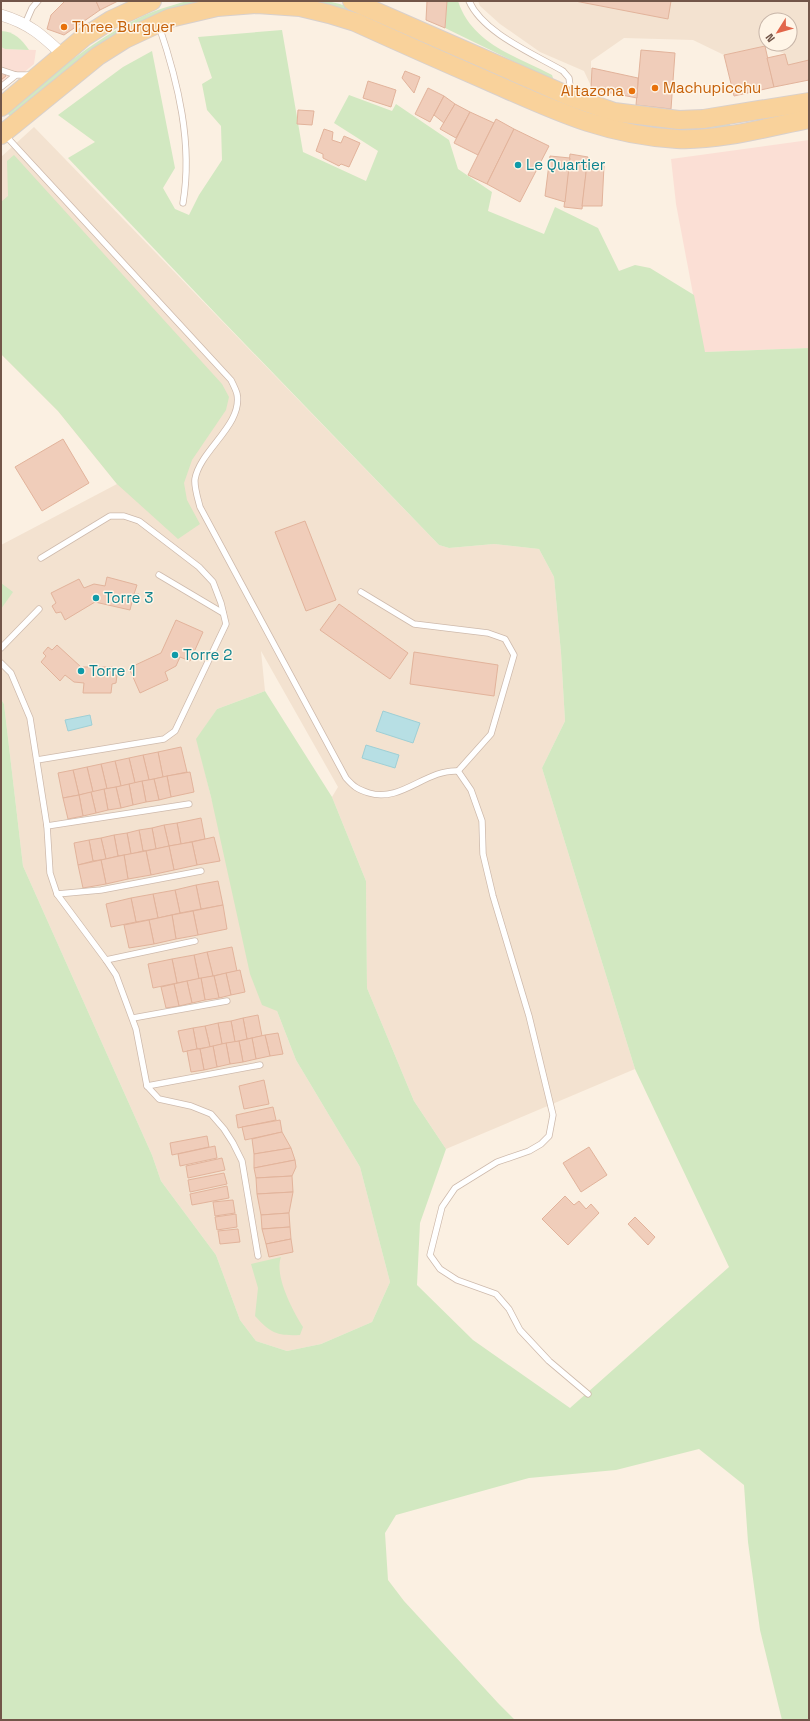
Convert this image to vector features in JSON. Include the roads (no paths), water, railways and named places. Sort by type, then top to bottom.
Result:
[{"type":"main road","points":[[1,107],[84,37],[111,20],[152,1]]},
{"type":"main road","points":[[352,1],[571,97],[614,112],[679,120],[703,119],[751,121],[809,119]]},
{"type":"main road","points":[[2,133],[98,56],[125,39],[170,18],[217,7],[257,4],[300,7],[355,22],[566,116],[610,130],[630,134],[678,139],[708,138],[751,121],[809,102]]},
{"type":"street","points":[[1,15],[18,20],[25,24],[43,36],[63,55]]},
{"type":"lane","points":[[25,24],[32,8],[38,1]]},
{"type":"lane","points":[[469,1],[482,20],[499,34],[563,70],[569,78],[571,97]]},
{"type":"lane","points":[[158,24],[164,41],[180,104],[187,148],[186,182],[183,203]]},
{"type":"lane","points":[[1,70],[16,75],[39,75]]},
{"type":"lane","points":[[3,84],[16,75]]},
{"type":"lane","points":[[2,133],[231,380],[237,394],[237,407],[230,423],[203,459],[195,480],[200,507],[346,778],[355,788],[378,795],[396,793],[446,770],[458,771]]},
{"type":"lane","points":[[37,760],[164,739],[175,731],[226,624],[213,582],[199,567],[139,521],[124,516],[110,516],[41,558]]},
{"type":"lane","points":[[159,575],[223,613]]},
{"type":"lane","points":[[362,592],[414,624],[488,633],[505,639],[514,655],[491,734],[458,771]]},
{"type":"lane","points":[[1,648],[39,609]]},
{"type":"lane","points":[[1,663],[12,673],[30,718],[47,826],[50,873],[57,894],[116,975],[136,1028],[147,1086],[159,1098],[191,1106],[211,1114],[234,1143],[242,1161],[258,1256]]},
{"type":"lane","points":[[458,771],[471,790],[482,821],[483,854],[493,896],[529,1016],[553,1115],[549,1136],[541,1144],[529,1151],[497,1162],[455,1188],[442,1207],[430,1254],[440,1269],[457,1280],[496,1294],[510,1309],[520,1330],[549,1361],[588,1394]]},
{"type":"lane","points":[[47,826],[189,804]]},
{"type":"lane","points":[[57,894],[102,890],[201,871]]},
{"type":"lane","points":[[106,960],[195,941]]},
{"type":"lane","points":[[132,1018],[227,1001]]},
{"type":"lane","points":[[147,1086],[260,1065]]},
{"type":"water","points":[[383,711],[420,723],[413,743],[376,731]]},
{"type":"water","points":[[90,715],[92,725],[68,731],[65,720]]},
{"type":"water","points":[[366,745],[399,755],[395,768],[362,758]]},
{"type":"place","name":"Three Burguer","points":[[64,27]]},
{"type":"place","name":"Machupicchu","points":[[655,88]]},
{"type":"place","name":"Altazona","points":[[632,91]]},
{"type":"place","name":"Le Quartier","points":[[518,165]]},
{"type":"place","name":"Torre 3","points":[[96,598]]},
{"type":"place","name":"Torre 2","points":[[175,655]]},
{"type":"place","name":"Torre 1","points":[[81,671]]}]
